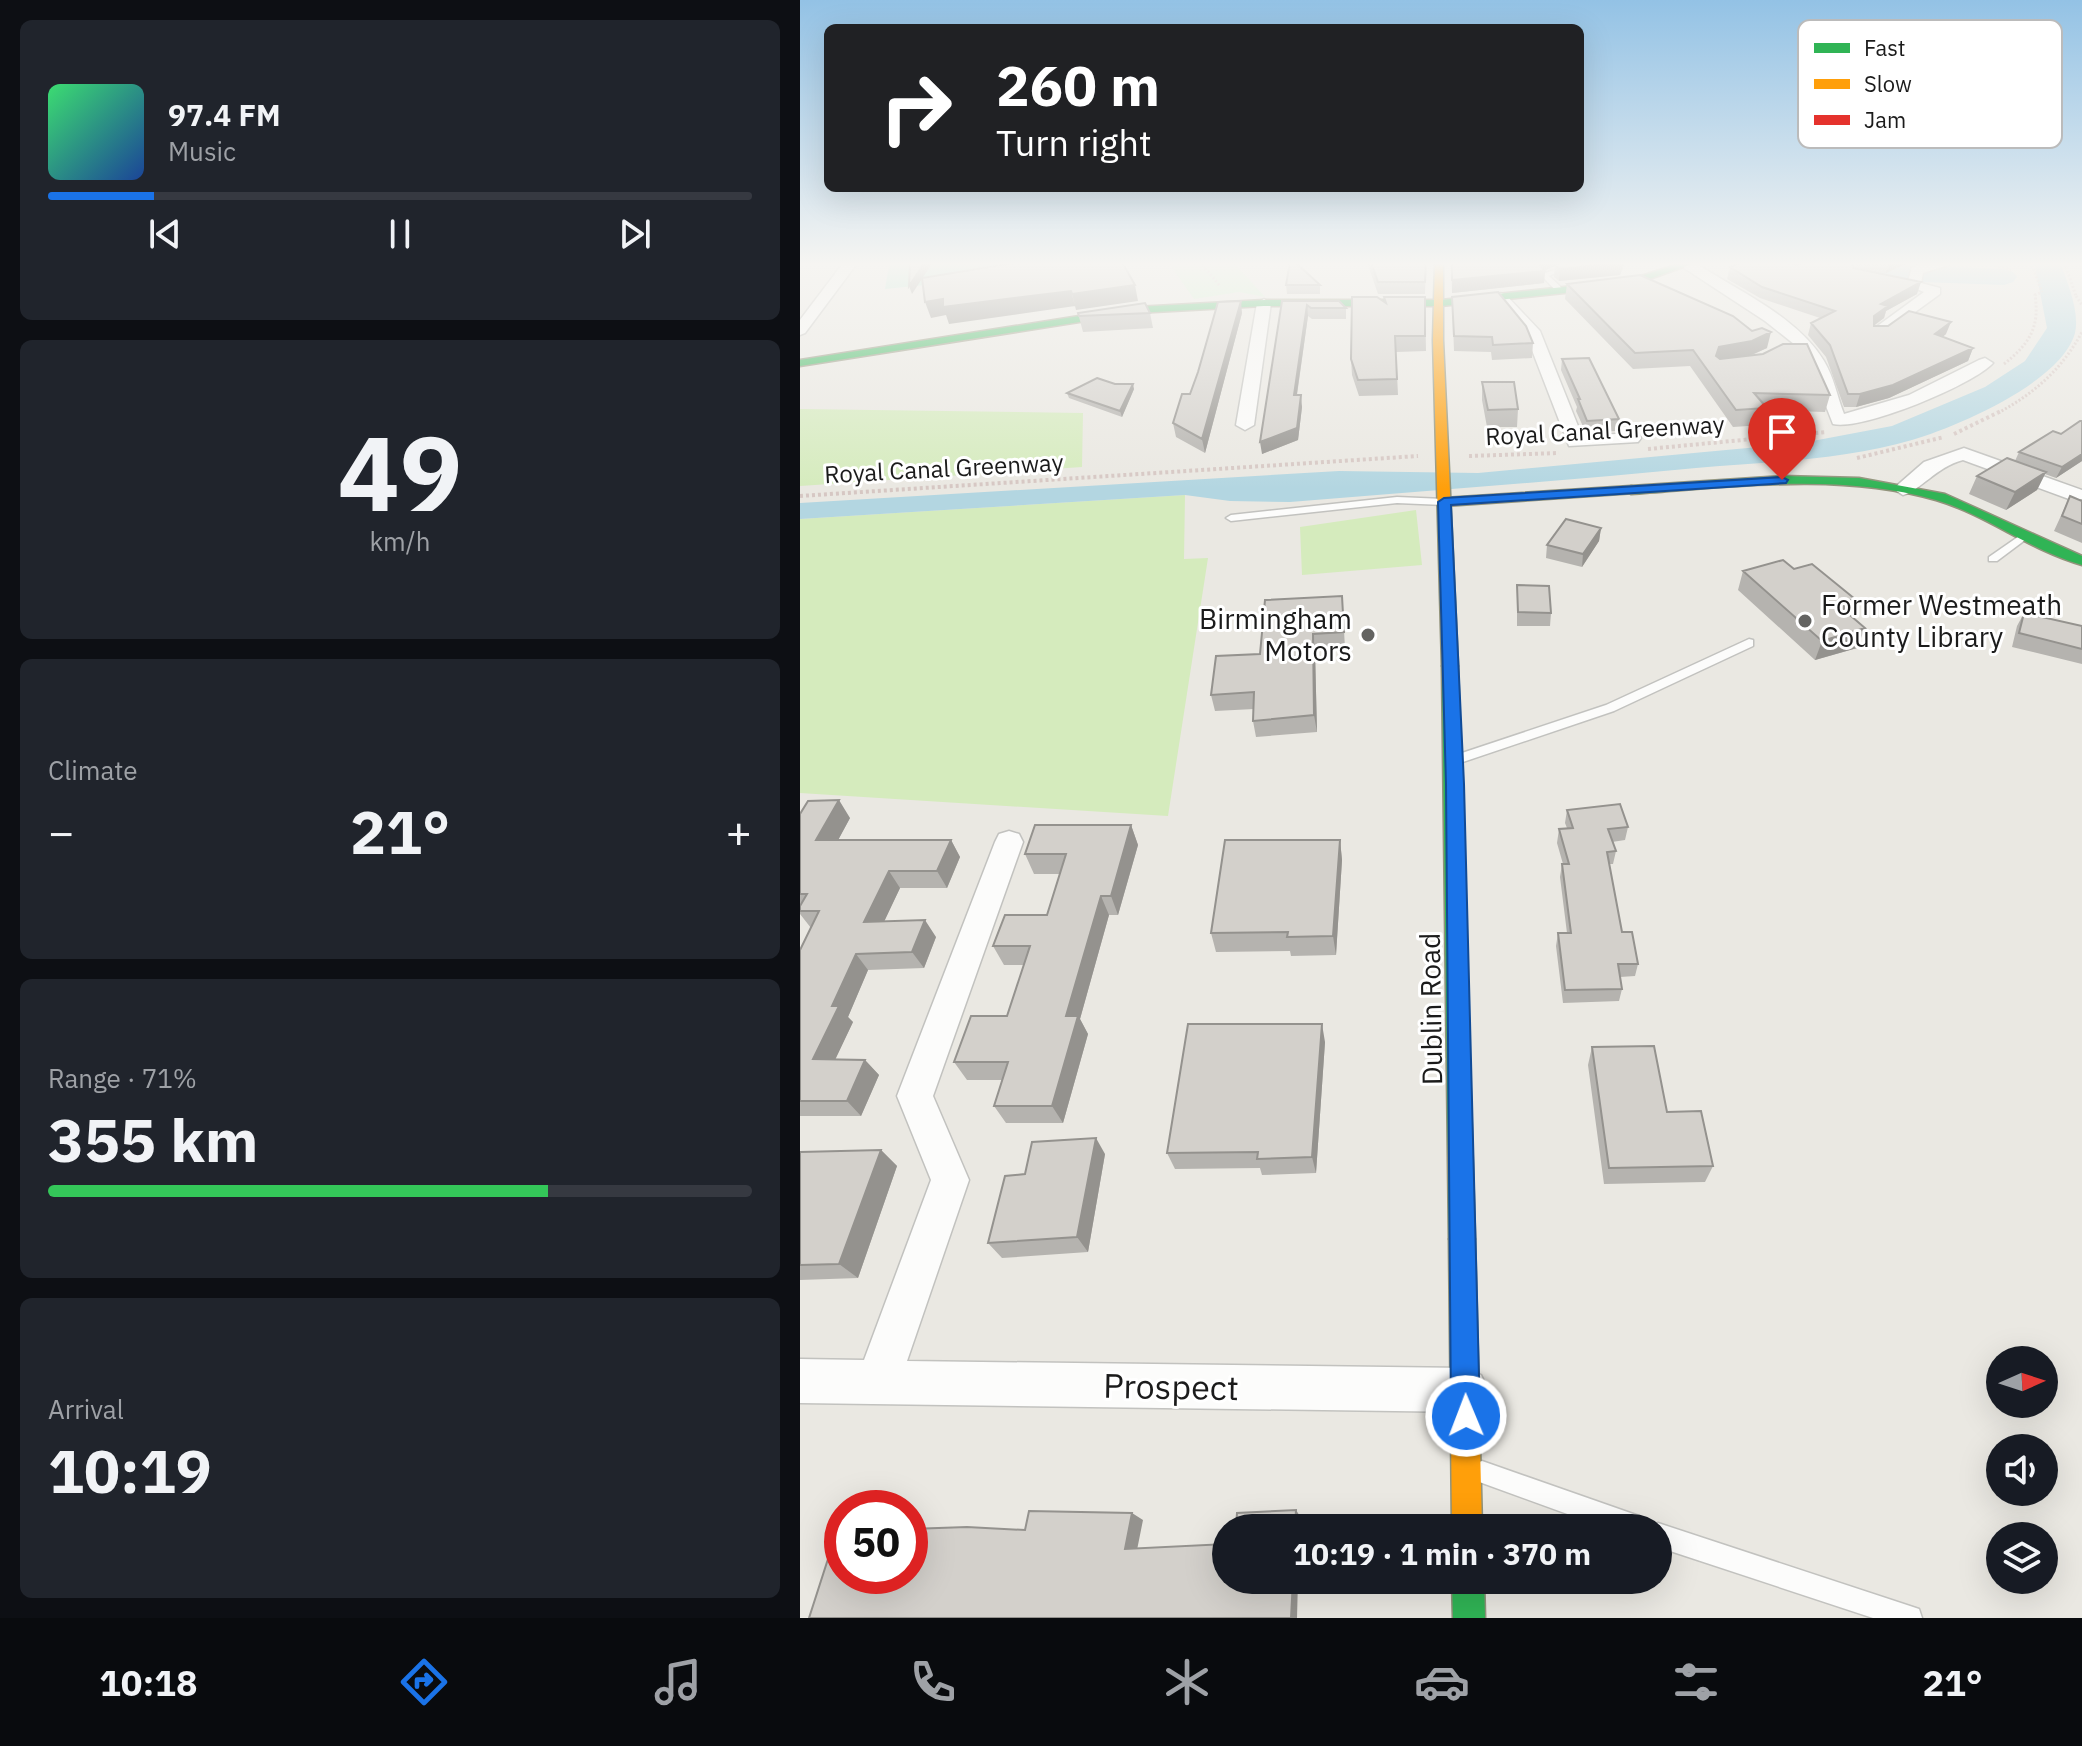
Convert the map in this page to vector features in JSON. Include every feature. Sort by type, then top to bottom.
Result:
[{"type":"street","points":[[800,363],[962,338]]},
{"type":"street","points":[[1245,425],[1259,338]]},
{"type":"street","name":"Dublin Road","points":[[1438,338],[1454,760],[1467,1514]]},
{"type":"street","points":[[1535,338],[1575,442],[1637,444]]},
{"type":"street","points":[[1796,338],[1811,352],[1818,364],[1830,406],[1839,420],[1880,413],[1992,366]]},
{"type":"street","points":[[1787,352],[1811,352]]},
{"type":"street","points":[[1903,489],[1920,471],[1950,456],[1964,454],[2076,495]]},
{"type":"street","points":[[1444,496],[1832,480],[1941,497],[2082,561]]},
{"type":"street","points":[[877,1384],[950,1180],[915,1096],[1009,842]]},
{"type":"street","name":"Prospect","points":[[800,1381],[1466,1390]]},
{"type":"street","points":[[1468,1594],[1469,1618]]},
{"type":"lane","points":[[1231,518],[1444,496]]},
{"type":"lane","points":[[1993,559],[2025,535]]},
{"type":"lane","points":[[1454,760],[1610,708],[1749,643]]},
{"type":"lane","points":[[1466,1467],[1599,1514]]},
{"type":"lane","points":[[1672,1540],[1910,1618]]},
{"type":"path","points":[[1992,366],[2023,349],[2031,338]]},
{"type":"path","points":[[1832,480],[1828,470],[1832,462],[1955,434],[2005,410],[2049,381],[2071,357],[2080,338]]},
{"type":"path","name":"Royal Canal Greenway","points":[[1637,444],[1827,432]]},
{"type":"path","name":"Royal Canal Greenway","points":[[800,496],[1566,453]]},
{"type":"green space","points":[[800,409],[1083,413],[1082,467],[800,486]]},
{"type":"green space","points":[[1185,495],[1184,559],[1208,558],[1168,816],[800,793],[800,519]]},
{"type":"green space","points":[[1416,510],[1422,565],[1302,575],[1300,527]]},
{"type":"water","points":[[2041,338],[2073,338],[2066,351],[2050,369],[2005,400],[1954,425],[1912,440],[1860,452],[1290,502],[1230,501],[1185,495],[800,519],[800,503],[1339,471],[1478,473],[1802,443],[1892,426],[1985,387],[2025,361]]},
{"type":"building","points":[[1208,338],[1231,338],[1202,439],[1173,423],[1182,394],[1190,394]]},
{"type":"building","points":[[1276,338],[1302,338],[1294,395],[1301,395],[1297,428],[1260,442]]},
{"type":"building","points":[[1351,338],[1395,338],[1397,379],[1358,380],[1351,359]]},
{"type":"building","points":[[1492,338],[1531,338],[1533,343],[1493,345]]},
{"type":"building","points":[[1620,338],[1759,338],[1719,347],[1716,356],[1720,359],[1763,354],[1783,344],[1807,344],[1830,395],[1754,393],[1767,408],[1736,410],[1693,350],[1635,353]]},
{"type":"building","points":[[1824,338],[1945,338],[1973,348],[1893,385],[1848,394],[1830,345]]},
{"type":"building","points":[[1589,358],[1619,419],[1587,421],[1562,359]]},
{"type":"building","points":[[1097,378],[1115,384],[1133,384],[1120,411],[1067,393]]},
{"type":"building","points":[[1482,382],[1514,382],[1518,409],[1488,410]]},
{"type":"building","points":[[2080,421],[2082,454],[2062,467],[2019,452],[2053,431],[2061,434]]},
{"type":"building","points":[[2007,458],[2046,472],[2015,492],[1977,476]]},
{"type":"building","points":[[2070,496],[2082,501],[2082,524],[2062,516]]},
{"type":"building","points":[[1566,519],[1601,528],[1583,554],[1547,545]]},
{"type":"building","points":[[1783,560],[1794,569],[1812,564],[1855,599],[1837,604],[1865,628],[1822,641],[1743,571]]},
{"type":"building","points":[[1517,585],[1549,586],[1551,613],[1518,612]]},
{"type":"building","points":[[1342,596],[1344,632],[1313,634],[1314,715],[1253,721],[1254,692],[1211,695],[1216,656],[1260,654],[1265,600]]},
{"type":"building","points":[[2024,613],[2082,626],[2082,649],[2019,633]]},
{"type":"building","points":[[839,800],[816,840],[951,840],[937,871],[889,871],[864,922],[925,920],[912,952],[856,954],[832,1006],[839,1006],[813,1059],[865,1060],[847,1101],[800,1101],[800,950],[819,911],[800,911],[807,894],[800,894],[800,814],[808,801]]},
{"type":"building","points":[[1620,804],[1628,827],[1608,829],[1616,851],[1607,852],[1622,932],[1632,932],[1638,964],[1618,964],[1622,989],[1565,990],[1558,933],[1571,933],[1562,864],[1569,864],[1559,829],[1573,828],[1567,810]]},
{"type":"building","points":[[1035,825],[1131,825],[1111,896],[1101,896],[1066,1016],[1078,1016],[1052,1106],[994,1106],[1008,1062],[954,1062],[971,1016],[1007,1016],[1030,946],[993,946],[1005,915],[1047,915],[1066,854],[1025,854]]},
{"type":"building","points":[[1225,840],[1340,840],[1333,936],[1287,937],[1288,932],[1211,933]]},
{"type":"building","points":[[1188,1024],[1322,1024],[1312,1157],[1257,1159],[1258,1152],[1167,1153]]},
{"type":"building","points":[[1654,1046],[1667,1112],[1701,1111],[1713,1166],[1609,1168],[1592,1047]]},
{"type":"building","points":[[1096,1138],[1077,1237],[988,1243],[1005,1176],[1025,1174],[1032,1142]]},
{"type":"building","points":[[881,1150],[839,1264],[800,1265],[800,1152]]},
{"type":"building","points":[[1296,1510],[1296,1514],[1237,1513]]},
{"type":"building","points":[[1029,1511],[1132,1513],[1125,1549],[1212,1545],[1212,1594],[1292,1594],[1291,1618],[809,1618],[824,1571],[824,1594],[928,1594],[928,1528],[1025,1530]]},
{"type":"traffic: fast","points":[[800,363],[962,338]]},
{"type":"traffic: fast","points":[[1631,490],[1782,480],[1859,482],[1941,497],[2082,561]]},
{"type":"traffic: fast","points":[[1450,666],[1462,1239]]},
{"type":"traffic: fast","points":[[1468,1594],[1469,1618]]},
{"type":"traffic: slow","points":[[1438,338],[1450,666]]},
{"type":"traffic: slow","points":[[1462,1239],[1467,1514]]},
{"type":"traffic: jam","points":[[1444,502],[1631,490]]},
{"type":"place","name":"Former Westmeath County Library","points":[[1805,621]]},
{"type":"place","name":"Birmingham Motors","points":[[1368,635]]},
{"type":"route","points":[[1466,1416],[1455,784],[1444,502],[1782,480]]}]
